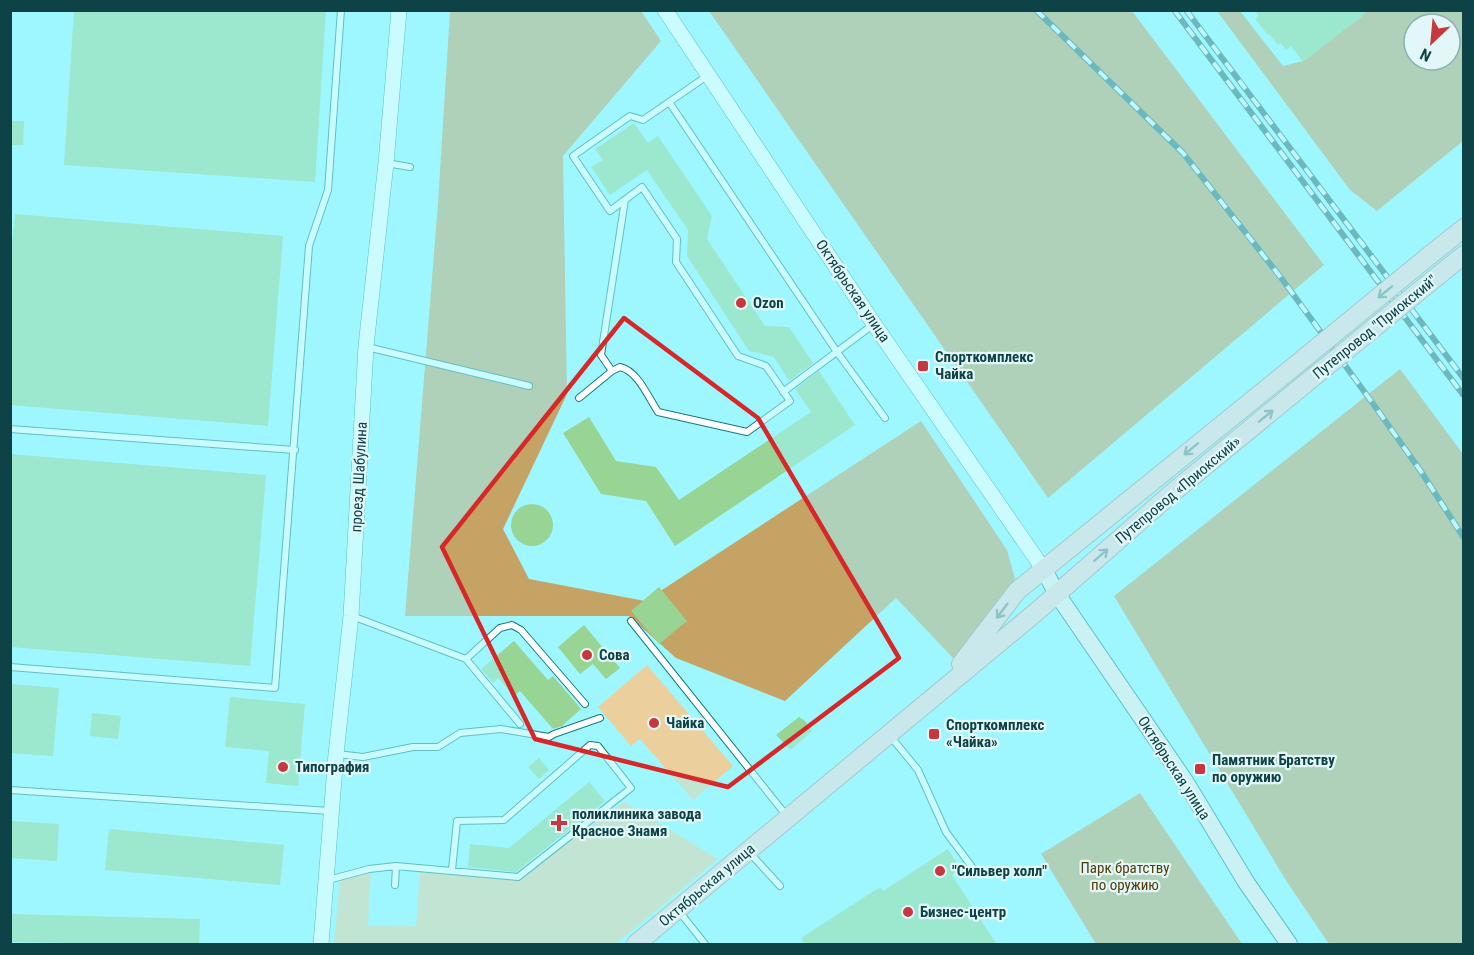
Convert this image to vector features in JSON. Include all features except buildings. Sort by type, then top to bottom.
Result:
[{"type":"main road","name":"Путепровод \"Приокский\"","points":[[1286,373],[1464,228]]},
{"type":"main road","name":"Путепровод \"Приокский\"","points":[[1300,388],[1457,260]]},
{"type":"main road","name":"Путепровод «Приокский»","points":[[1044,570],[1286,373]]},
{"type":"main road","name":"Путепровод «Приокский»","points":[[1057,594],[1172,493],[1300,388]]},
{"type":"main road","name":"Октябрьская улица","points":[[944,687],[1017,591],[1044,570],[1057,594],[1185,781],[1246,882],[1289,945]]},
{"type":"main road","name":"Октябрьская улица","points":[[636,945],[1057,594]]},
{"type":"street","name":"проезд Шабулина","points":[[321,945],[336,754],[351,616],[366,346],[386,163],[399,10]]},
{"type":"street","name":"Октябрьская улица","points":[[664,10],[874,324],[1044,570]]},
{"type":"lane","points":[[10,667],[275,688],[309,246],[328,190],[341,10]]},
{"type":"lane","points":[[579,398],[620,367],[634,375],[658,412],[747,432],[790,401],[766,366],[738,356],[676,262],[677,239],[642,187],[610,210],[573,156],[630,116],[643,120],[708,76]]},
{"type":"lane","points":[[669,102],[837,352],[885,418]]},
{"type":"lane","points":[[386,163],[410,167]]},
{"type":"lane","points":[[612,371],[601,355],[625,200]]},
{"type":"lane","points":[[783,392],[874,324]]},
{"type":"lane","points":[[366,346],[529,386]]},
{"type":"lane","points":[[10,429],[295,450]]},
{"type":"lane","points":[[351,616],[466,659],[520,724]]},
{"type":"lane","points":[[631,621],[788,818]]},
{"type":"lane","points":[[466,659],[500,628],[512,625],[521,630],[585,704]]},
{"type":"lane","points":[[336,754],[363,757],[413,747],[438,747],[460,733],[501,729],[549,737],[600,718]]},
{"type":"lane","points":[[889,734],[918,770],[946,832],[972,867]]},
{"type":"lane","points":[[327,880],[369,868],[396,866],[518,877],[631,788],[598,746],[590,745],[504,820],[457,820],[452,870]]},
{"type":"lane","points":[[10,790],[331,811]]},
{"type":"lane","points":[[749,852],[780,886]]},
{"type":"lane","points":[[395,885],[396,866]]},
{"type":"lane","points":[[678,910],[705,944]]},
{"type":"highlighted area","points":[[624,318],[758,418],[899,658],[728,787],[535,739],[442,547]]},
{"type":"shaded area","name":"Чайка","points":[[647,665],[733,766],[693,800],[640,739],[631,746],[598,707]]},
{"type":"shaded area","points":[[624,802],[718,859],[616,944],[334,944],[340,877],[371,871],[368,925],[416,926],[420,872],[516,880]]},
{"type":"green space","points":[[450,11],[641,11],[661,41],[563,156],[567,394],[503,529],[529,579],[645,601],[921,421],[1007,550],[1015,579],[954,659],[896,598],[785,701],[676,658],[629,616],[405,616],[438,203]]},
{"type":"green space","points":[[709,11],[1132,11],[1324,265],[1048,498]]},
{"type":"green space","points":[[1217,11],[1240,11],[1283,66],[1303,61],[1362,16],[1359,11],[1463,11],[1463,141],[1377,211],[1350,190]]},
{"type":"green space","points":[[1400,369],[1463,454],[1463,944],[1329,944],[1287,882],[1114,596]]},
{"type":"green space","name":"Парк братству по оружию","points":[[1140,793],[1242,944],[1096,944],[1041,854]]},
{"type":"railway","points":[[1036,10],[1183,153],[1282,279],[1374,405],[1464,538]]},
{"type":"railway","points":[[1174,10],[1464,396]]},
{"type":"railway","points":[[1186,10],[1464,379]]},
{"type":"place","name":"Ozon","points":[[741,303]]},
{"type":"place","name":"Спорткомплекс Чайка","points":[[923,366]]},
{"type":"place","name":"Сова","points":[[587,655]]},
{"type":"place","name":"Чайка","points":[[654,723]]},
{"type":"place","name":"Спорткомплекс «Чайка»","points":[[934,734]]},
{"type":"place","name":"Типография","points":[[283,767]]},
{"type":"place","name":"Памятник Братству по оружию","points":[[1200,769]]},
{"type":"place","name":"поликлиника завода Красное Знамя","points":[[559,823]]},
{"type":"place","name":"\"Сильвер холл\"","points":[[940,871]]},
{"type":"place","name":"Бизнес-центр","points":[[908,912]]}]
